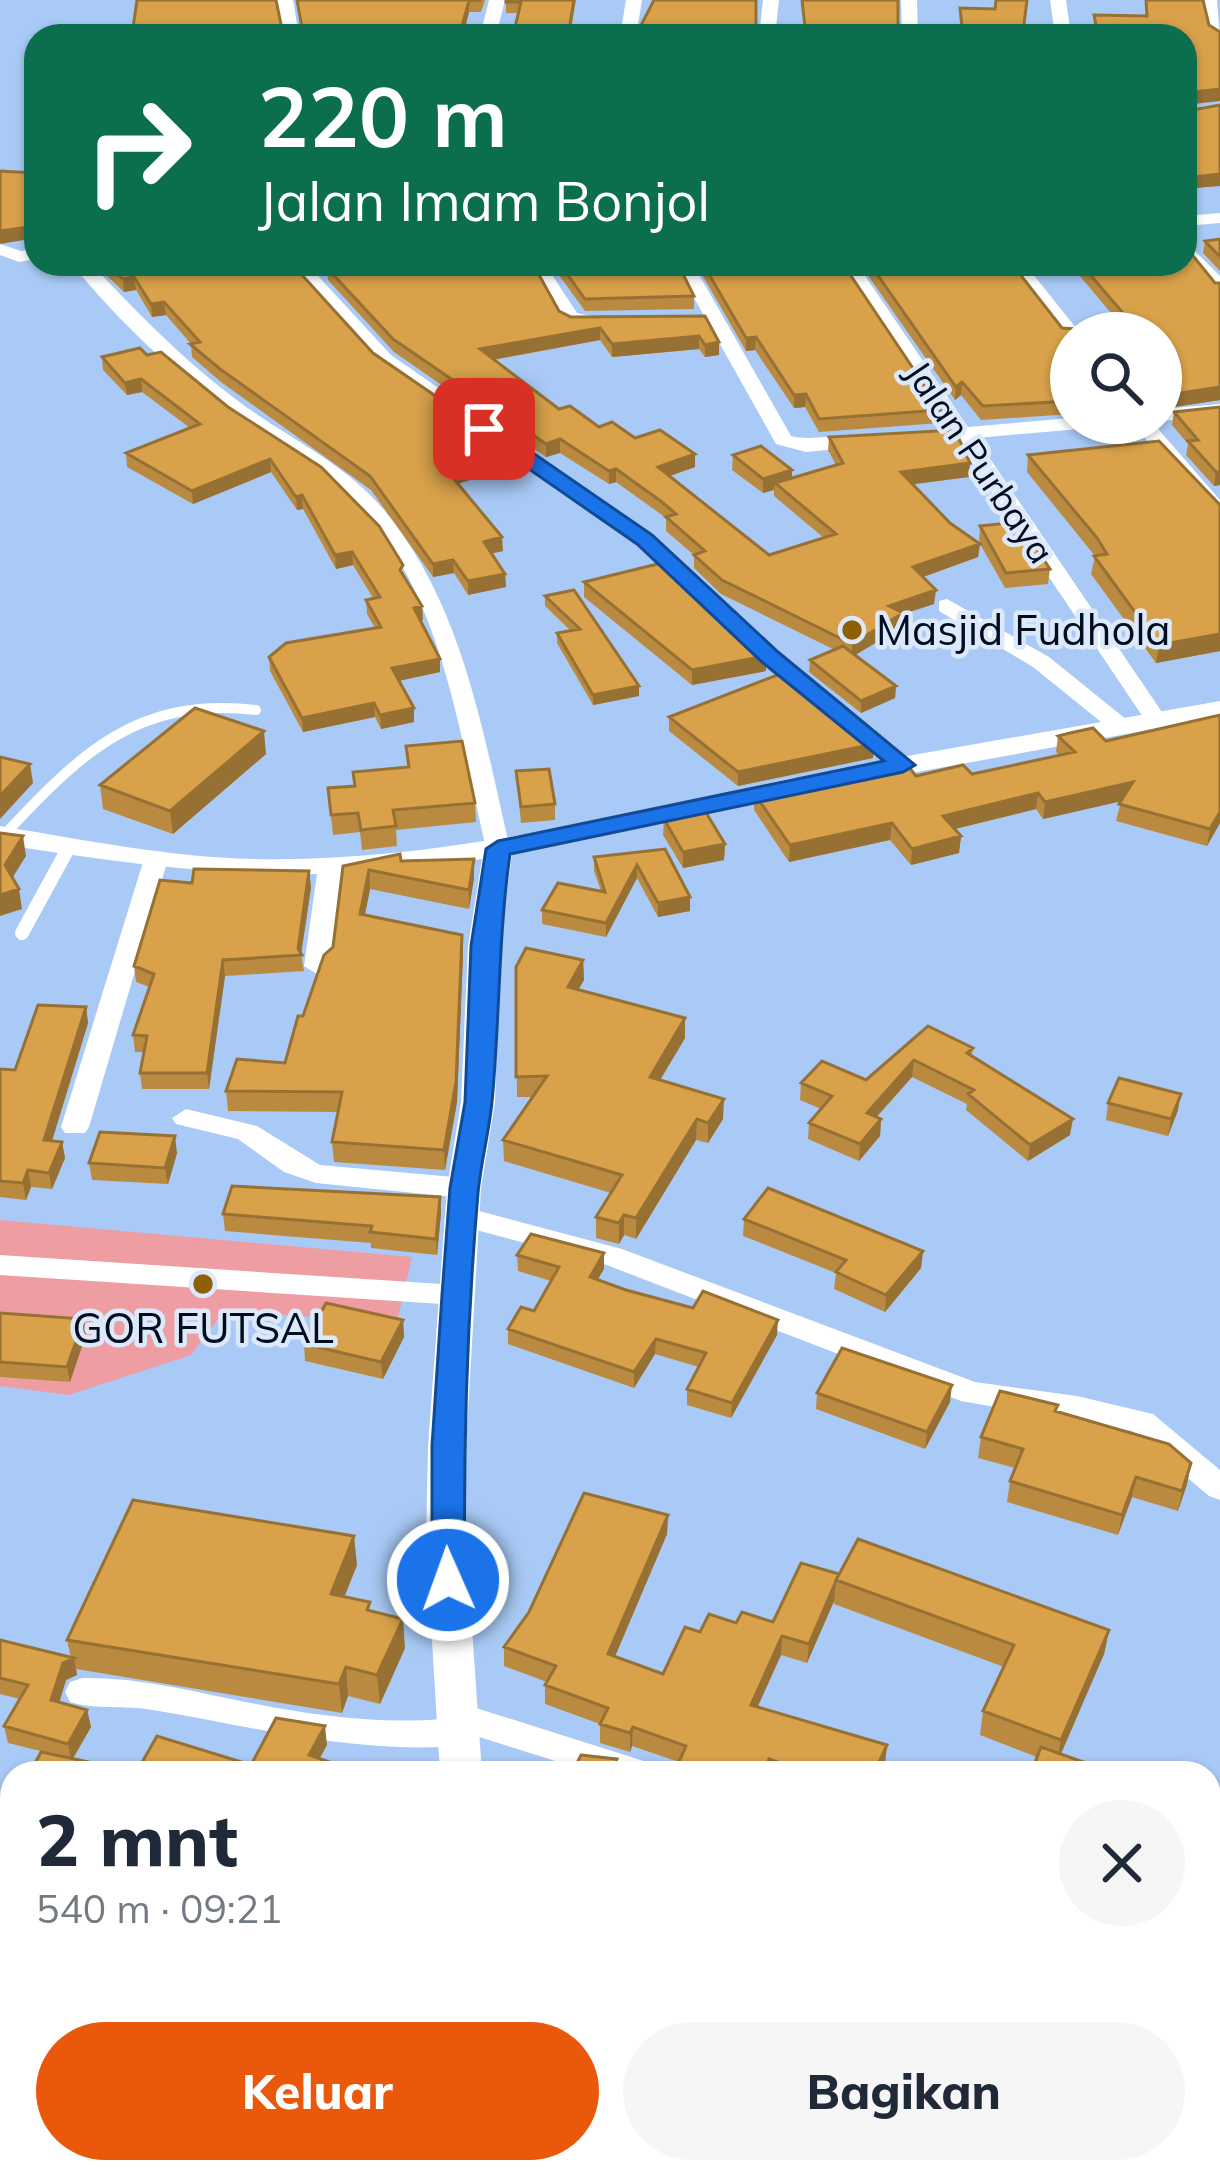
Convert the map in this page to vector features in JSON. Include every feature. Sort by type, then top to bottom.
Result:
[{"type":"street","points":[[1209,0],[1220,35]]},
{"type":"street","points":[[1197,260],[1220,287]]},
{"type":"street","points":[[93,276],[237,411],[322,460],[380,518],[428,601],[460,692],[498,849],[484,946],[478,1102],[457,1295],[446,1541],[459,1761]]},
{"type":"street","points":[[308,276],[384,359],[644,539],[770,657],[903,765]]},
{"type":"street","points":[[544,276],[574,320],[634,322]]},
{"type":"street","points":[[688,276],[704,319],[783,440],[806,446],[894,440]]},
{"type":"street","name":"Jalan Purbaya","points":[[856,276],[1155,718]]},
{"type":"street","points":[[1025,276],[1054,312]]},
{"type":"street","points":[[1182,414],[1220,410]]},
{"type":"street","points":[[916,438],[1050,426]]},
{"type":"street","points":[[1160,444],[1220,513]]},
{"type":"street","points":[[947,606],[1041,662],[1119,724]]},
{"type":"street","points":[[2,835],[156,859],[252,868],[330,867],[498,849],[903,765],[1220,709]]},
{"type":"street","points":[[75,1127],[156,859]]},
{"type":"street","points":[[317,966],[330,867]]},
{"type":"street","points":[[186,1118],[248,1132],[294,1166],[316,1174],[464,1202],[954,1388],[1142,1422],[1220,1488]]},
{"type":"street","points":[[0,1265],[457,1295]]},
{"type":"street","points":[[82,1692],[157,1694],[252,1717],[373,1734],[457,1724],[594,1761]]},
{"type":"lane","points":[[2,835],[86,750],[134,722],[182,707],[229,704],[256,710]]},
{"type":"lane","points":[[22,933],[70,845]]},
{"type":"shaded area","name":"GOR FUTSAL","points":[[0,1220],[412,1257],[397,1322],[224,1311],[191,1355],[69,1395],[0,1386]]},
{"type":"building","points":[[137,0],[276,0],[281,24],[134,24]]},
{"type":"building","points":[[297,0],[481,0],[469,1],[462,24],[301,24]]},
{"type":"building","points":[[574,0],[570,24],[516,24],[521,2],[506,2]]},
{"type":"building","points":[[654,0],[756,0],[756,24],[642,24]]},
{"type":"building","points":[[802,0],[898,0],[898,24],[805,24]]},
{"type":"building","points":[[996,0],[1027,0],[1024,24],[962,24],[960,8],[995,9]]},
{"type":"building","points":[[1146,0],[1203,0],[1209,25],[1220,32],[1220,89],[1197,92],[1197,24],[1096,24],[1094,15],[1147,16]]},
{"type":"building","points":[[1220,105],[1220,174],[1197,177],[1197,109]]},
{"type":"building","points":[[0,171],[24,172],[24,228],[0,231]]},
{"type":"building","points":[[1220,239],[1220,257],[1205,241]]},
{"type":"building","points":[[1197,261],[1220,283],[1220,387],[1182,393],[1182,312],[1122,312],[1091,276],[1197,276]]},
{"type":"building","points":[[120,276],[303,276],[373,353],[517,452],[449,473],[502,537],[484,542],[505,574],[468,581],[453,560],[433,564],[370,476],[220,369],[190,344],[200,342],[164,302],[151,304],[134,277]]},
{"type":"building","points":[[334,276],[540,276],[559,311],[571,317],[705,316],[719,342],[705,345],[699,336],[612,344],[600,328],[480,349],[559,409],[570,406],[599,427],[612,422],[635,438],[660,430],[695,454],[658,467],[769,555],[836,534],[775,483],[843,463],[829,437],[955,430],[970,463],[901,472],[950,523],[980,544],[913,567],[936,590],[889,606],[903,613],[852,644],[722,580],[694,555],[705,551],[666,517],[676,514],[662,502],[616,469],[609,471],[560,439],[546,444],[393,339]]},
{"type":"building","points":[[569,276],[684,276],[694,296],[585,299]]},
{"type":"building","points":[[710,276],[851,276],[941,410],[819,419],[806,394],[794,395],[756,337],[746,338]]},
{"type":"building","points":[[878,276],[1021,276],[1050,313],[1050,402],[983,406],[962,382],[956,387]]},
{"type":"building","points":[[140,348],[147,355],[161,352],[228,407],[321,467],[379,526],[422,606],[414,608],[440,659],[392,668],[414,708],[380,715],[374,703],[302,718],[269,657],[286,643],[381,627],[366,600],[380,597],[352,552],[335,555],[302,495],[296,497],[270,459],[192,491],[126,453],[200,424],[141,379],[125,383],[102,357]]},
{"type":"building","points":[[1220,407],[1220,472],[1188,441],[1198,440],[1182,421],[1182,411]]},
{"type":"building","points":[[1162,444],[1220,505],[1220,634],[1159,645],[1094,556],[1107,554],[1097,538],[1028,455]]},
{"type":"building","points":[[761,446],[792,470],[763,479],[733,455]]},
{"type":"building","points":[[1019,522],[1050,569],[1006,573],[980,526]]},
{"type":"building","points":[[666,562],[766,656],[692,670],[584,582]]},
{"type":"building","points":[[574,590],[639,686],[593,695],[557,633],[580,629],[545,596]]},
{"type":"building","points":[[843,646],[896,686],[861,701],[810,660]]},
{"type":"building","points":[[785,672],[874,744],[738,772],[669,717]]},
{"type":"building","points":[[195,708],[264,731],[170,811],[100,785]]},
{"type":"building","points":[[1220,715],[1220,812],[1210,829],[1119,804],[1133,782],[1045,802],[1038,793],[943,816],[961,836],[912,849],[892,823],[790,845],[754,793],[905,762],[916,776],[963,765],[972,774],[1075,752],[1058,736],[1070,733],[1093,728],[1106,741]]},
{"type":"building","points":[[462,741],[475,803],[393,810],[396,826],[361,830],[358,813],[331,815],[328,788],[355,786],[353,772],[409,767],[406,746]]},
{"type":"building","points":[[0,757],[30,764],[0,796]]},
{"type":"building","points":[[549,769],[555,804],[521,807],[516,771]]},
{"type":"building","points":[[705,811],[725,844],[683,852],[664,819]]},
{"type":"building","points":[[0,833],[23,836],[5,865],[19,889],[0,895]]},
{"type":"building","points":[[665,849],[690,897],[658,903],[637,865],[606,923],[542,910],[558,883],[605,892],[594,857]]},
{"type":"building","points":[[400,854],[401,861],[474,859],[469,890],[369,870],[360,914],[462,935],[456,1082],[444,1150],[332,1142],[342,1092],[226,1091],[237,1059],[285,1063],[298,1016],[303,1016],[324,955],[333,947],[343,866]]},
{"type":"building","points":[[194,869],[309,871],[298,949],[302,955],[223,960],[207,1073],[140,1073],[147,1036],[133,1035],[154,974],[134,966],[160,880],[192,883]]},
{"type":"building","points":[[526,948],[583,960],[568,987],[685,1018],[650,1077],[724,1099],[708,1123],[697,1119],[636,1218],[624,1215],[619,1223],[596,1217],[622,1175],[503,1140],[547,1076],[516,1077],[516,967]]},
{"type":"building","points":[[38,1005],[86,1007],[44,1140],[62,1142],[49,1173],[28,1170],[23,1183],[0,1181],[0,1069],[15,1070]]},
{"type":"building","points":[[928,1026],[973,1048],[967,1053],[1073,1119],[1030,1145],[968,1094],[974,1090],[914,1060],[867,1113],[881,1119],[860,1144],[809,1123],[832,1096],[801,1083],[822,1061],[866,1080]]},
{"type":"building","points":[[1119,1078],[1181,1094],[1171,1119],[1108,1103]]},
{"type":"building","points":[[100,1132],[175,1136],[165,1168],[89,1163]]},
{"type":"building","points":[[232,1186],[440,1197],[436,1239],[370,1232],[372,1226],[223,1214]]},
{"type":"building","points":[[768,1188],[923,1251],[886,1295],[836,1272],[846,1260],[744,1219]]},
{"type":"building","points":[[531,1234],[604,1253],[590,1277],[626,1290],[693,1308],[703,1291],[778,1320],[732,1403],[687,1389],[706,1353],[656,1339],[634,1372],[508,1329],[521,1307],[534,1311],[559,1267],[517,1255]]},
{"type":"building","points":[[326,1303],[403,1320],[381,1362],[304,1344]]},
{"type":"building","points":[[0,1313],[84,1319],[67,1367],[0,1362]]},
{"type":"building","points":[[842,1348],[952,1385],[927,1432],[817,1393]]},
{"type":"building","points":[[1000,1391],[1058,1405],[1055,1411],[1169,1444],[1191,1463],[1182,1491],[1136,1477],[1122,1515],[1010,1481],[1023,1449],[981,1437]]},
{"type":"building","points":[[584,1493],[668,1515],[608,1654],[663,1674],[685,1627],[700,1632],[709,1614],[736,1623],[742,1612],[773,1622],[801,1563],[839,1574],[809,1644],[782,1636],[751,1705],[887,1745],[880,1761],[679,1761],[686,1746],[633,1727],[630,1733],[600,1724],[608,1708],[545,1685],[556,1666],[504,1647],[529,1612]]},
{"type":"building","points":[[133,1500],[354,1536],[331,1594],[370,1602],[367,1610],[403,1619],[377,1675],[346,1667],[339,1684],[67,1640]]},
{"type":"building","points":[[858,1539],[1109,1630],[1061,1740],[983,1711],[1014,1645],[836,1580]]},
{"type":"building","points":[[0,1640],[74,1658],[63,1663],[51,1700],[87,1710],[68,1744],[4,1726],[28,1685],[0,1678]]},
{"type":"building","points":[[276,1718],[325,1726],[309,1755],[326,1761],[253,1761]]},
{"type":"building","points":[[157,1736],[238,1761],[143,1761]]},
{"type":"building","points":[[1041,1747],[1080,1761],[1036,1761]]},
{"type":"building","points":[[41,1752],[84,1761],[36,1761]]},
{"type":"building","points":[[581,1755],[617,1759],[616,1761],[578,1761]]},
{"type":"place","name":"Masjid Fudhola","points":[[852,630]]},
{"type":"place","name":"GOR FUTSAL","points":[[203,1284]]},
{"type":"route","points":[[448,1580],[447,1446],[464,1188],[478,1102],[484,946],[496,892],[498,849],[903,765],[770,657],[644,539],[591,498],[484,429]]}]
